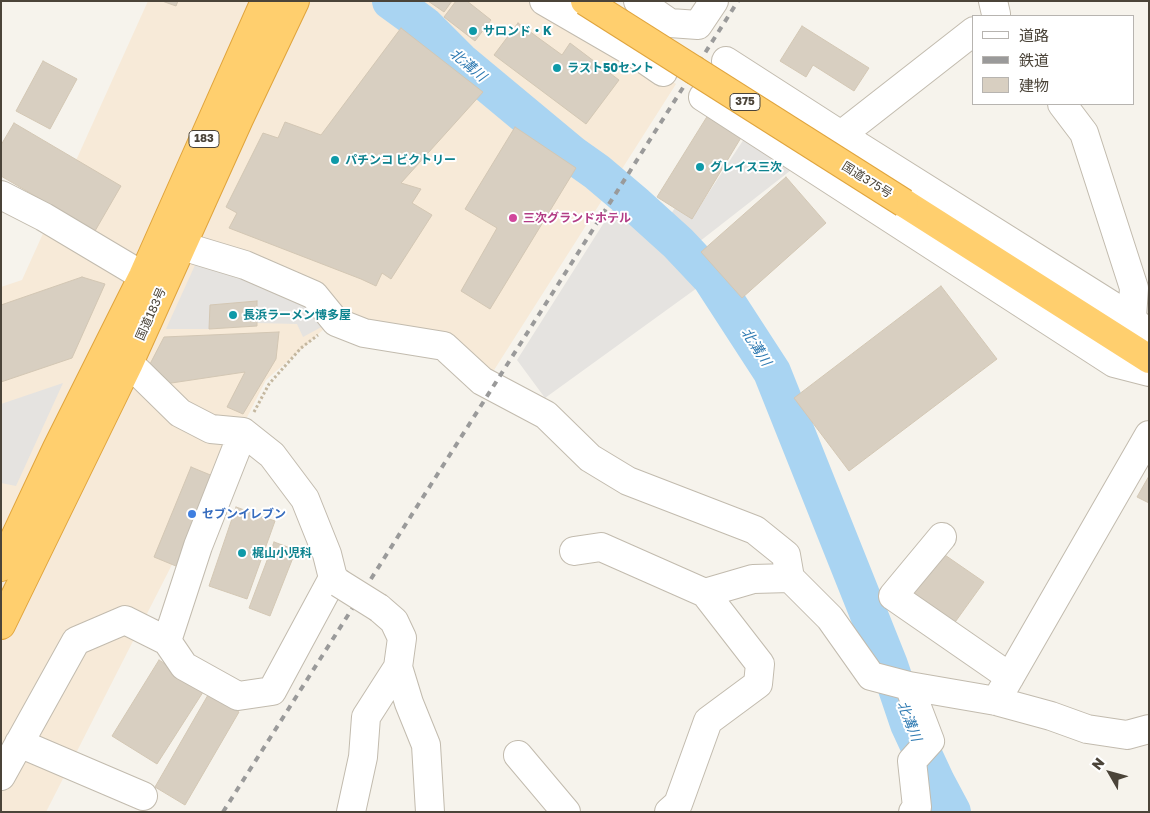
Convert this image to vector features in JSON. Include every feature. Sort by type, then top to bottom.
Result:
[{"type":"highway","name":"国道183号","points":[[117,360],[143,276],[265,1]]},
{"type":"highway","name":"国道183号","points":[[1,624],[10,560],[57,448],[117,360],[182,246],[296,1]]},
{"type":"highway","points":[[275,45],[314,1]]},
{"type":"highway","name":"国道375号","points":[[585,1],[1149,359]]},
{"type":"street","points":[[544,1],[654,66],[670,23]]},
{"type":"street","points":[[638,1],[670,23],[698,25],[714,1]]},
{"type":"street","points":[[841,135],[972,33]]},
{"type":"street","points":[[726,61],[1140,328]]},
{"type":"street","points":[[703,97],[1114,363],[1149,372]]},
{"type":"street","points":[[760,134],[784,98]]},
{"type":"street","points":[[1063,105],[1084,133],[1134,288],[1140,328]]},
{"type":"street","points":[[1,195],[44,217],[143,276]]},
{"type":"street","points":[[182,246],[245,265],[314,295],[336,322],[364,333],[444,346],[482,381],[546,415],[590,458],[628,481],[755,530],[786,555],[790,578],[830,618],[870,676],[909,686],[996,702],[1051,716],[1087,729],[1127,735],[1149,729]]},
{"type":"street","points":[[117,360],[180,413],[212,429],[243,432],[272,455],[306,499],[336,581],[379,608],[394,622],[402,638],[398,667],[366,717],[363,757],[351,812]]},
{"type":"street","points":[[167,641],[198,546],[243,432]]},
{"type":"street","points":[[996,702],[1149,435]]},
{"type":"street","points":[[942,536],[893,596],[1010,677]]},
{"type":"street","points":[[574,551],[601,547],[705,593],[760,664],[758,684],[708,721],[678,804],[669,812]]},
{"type":"street","points":[[705,593],[752,579],[790,578]]},
{"type":"street","points":[[1,776],[76,640],[125,620],[167,641],[184,666],[238,696],[272,691],[336,581]]},
{"type":"street","points":[[398,667],[409,703],[426,745],[430,812]]},
{"type":"street","points":[[909,686],[930,741],[912,761],[917,807],[913,812]]},
{"type":"street","points":[[19,743],[143,796]]},
{"type":"street","points":[[518,755],[566,812]]},
{"type":"path","points":[[243,432],[269,384],[300,348],[336,322]]},
{"type":"shaded area","points":[[148,1],[568,1],[676,84],[489,378],[340,315],[266,380],[46,812],[1,812],[1,287],[22,280]]},
{"type":"shaded area","points":[[744,139],[795,167],[695,245],[683,234],[665,252],[697,288],[545,398],[517,360],[617,202],[655,237],[675,208],[692,218]]},
{"type":"shaded area","points":[[196,263],[300,294],[325,325],[303,337],[297,324],[257,323],[257,301],[210,305],[209,329],[166,329]]},
{"type":"shaded area","points":[[63,383],[16,486],[1,483],[1,404]]},
{"type":"building","points":[[162,1],[178,1],[176,6]]},
{"type":"building","points":[[428,1],[452,1],[444,12]]},
{"type":"building","name":"サロンド・K","points":[[456,1],[467,1],[491,20],[475,41],[444,17]]},
{"type":"building","name":"ラスト50セント","points":[[518,23],[562,55],[570,43],[619,80],[586,124],[494,55]]},
{"type":"building","points":[[802,26],[869,68],[854,91],[813,65],[806,77],[780,61]]},
{"type":"building","name":"パチンコ ビクトリー","points":[[401,28],[483,92],[401,183],[421,189],[412,203],[432,215],[391,279],[382,273],[376,286],[229,228],[237,213],[226,207],[263,133],[278,138],[285,122],[321,135]]},
{"type":"building","points":[[43,61],[77,79],[50,129],[16,111]]},
{"type":"building","name":"グレイス三次","points":[[708,115],[742,136],[692,219],[657,197]]},
{"type":"building","points":[[14,123],[121,186],[95,231],[1,176],[1,145]]},
{"type":"building","name":"三次グランドホテル","points":[[515,127],[576,168],[490,309],[461,291],[497,228],[465,209]]},
{"type":"building","points":[[786,177],[826,223],[742,298],[701,252]]},
{"type":"building","points":[[82,277],[105,284],[72,358],[1,382],[1,305]]},
{"type":"building","points":[[941,286],[997,359],[849,471],[794,398]]},
{"type":"building","name":"長浜ラーメン博多屋","points":[[257,301],[257,326],[209,329],[210,305]]},
{"type":"building","points":[[279,332],[276,359],[243,414],[227,407],[245,372],[158,385],[150,364],[164,337]]},
{"type":"building","name":"セブンイレブン","points":[[191,467],[225,481],[188,571],[154,557]]},
{"type":"building","points":[[1149,476],[1149,503],[1137,497]]},
{"type":"building","name":"梶山小児科","points":[[236,507],[275,521],[247,599],[209,586]]},
{"type":"building","points":[[274,542],[296,550],[270,616],[249,608]]},
{"type":"building","points":[[942,553],[984,582],[953,625],[911,596]]},
{"type":"building","points":[[159,660],[205,689],[157,764],[112,736]]},
{"type":"building","points":[[208,695],[239,712],[185,805],[155,787]]},
{"type":"waterway","name":"北溝川","points":[[391,1],[424,25],[460,61],[636,205],[678,243],[711,278],[772,372],[889,665],[909,724],[952,812]]},
{"type":"railway","points":[[223,812],[738,1]]},
{"type":"place","name":"サロンド・K","points":[[473,31]]},
{"type":"place","name":"ラスト50セント","points":[[557,68]]},
{"type":"place","name":"パチンコ ビクトリー","points":[[335,160]]},
{"type":"place","name":"グレイス三次","points":[[700,167]]},
{"type":"place","name":"三次グランドホテル","points":[[513,218]]},
{"type":"place","name":"長浜ラーメン博多屋","points":[[233,315]]},
{"type":"place","name":"セブンイレブン","points":[[192,514]]},
{"type":"place","name":"梶山小児科","points":[[242,553]]}]
